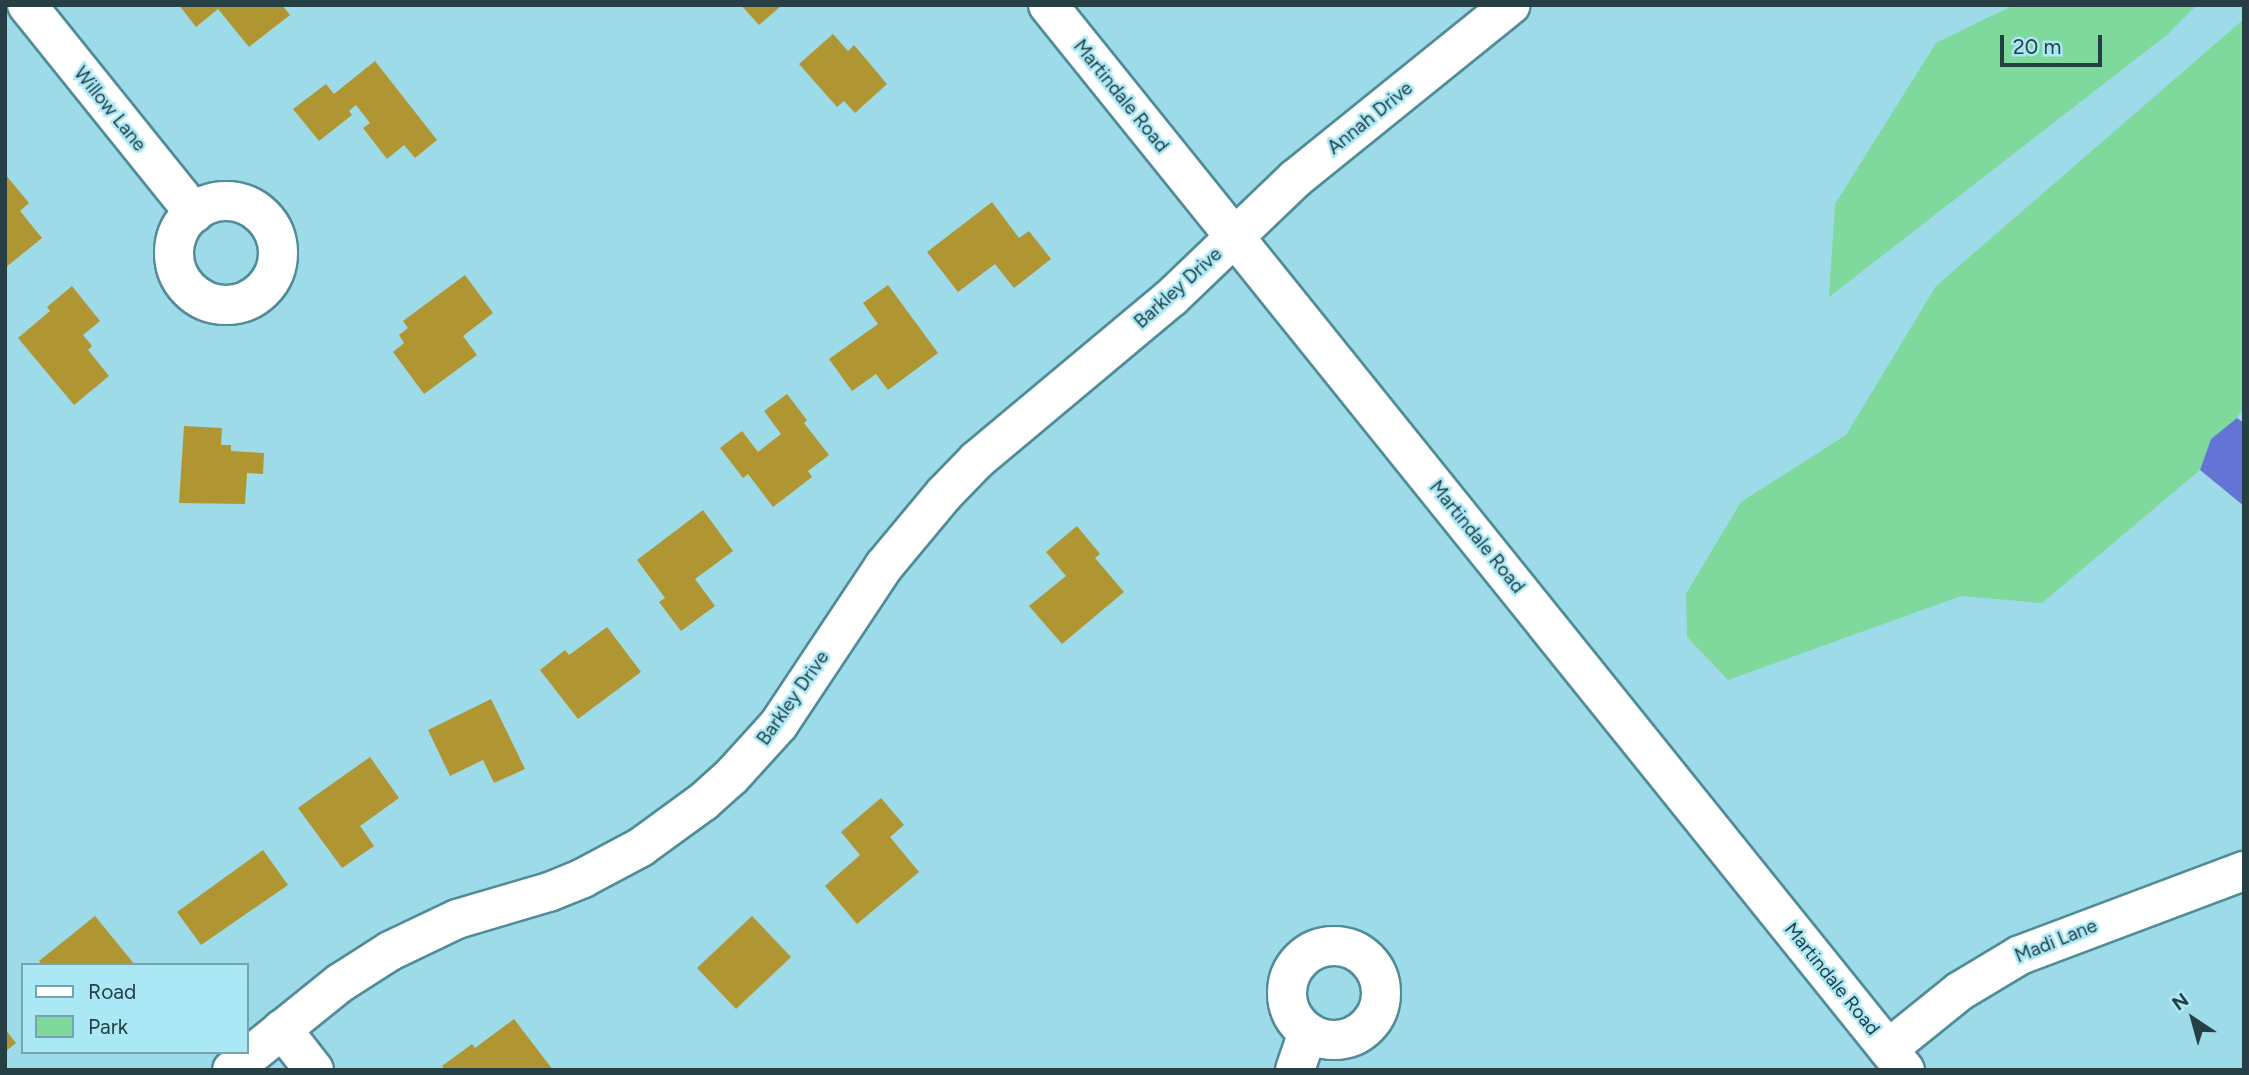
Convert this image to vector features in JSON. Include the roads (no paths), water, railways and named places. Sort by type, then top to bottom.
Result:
[{"type":"street","name":"Willow Lane","points":[[27,5],[194,213]]},
{"type":"street","name":"Martindale Road","points":[[1048,5],[1896,1059]]},
{"type":"street","name":"Annah Drive","points":[[1235,236],[1295,179],[1510,5]]},
{"type":"street","name":"Barkley Drive","points":[[232,1070],[340,983],[390,951],[457,919],[549,892],[583,878],[641,847],[703,802],[779,724],[884,566],[944,494],[1003,436],[1166,302],[1235,236]]},
{"type":"street","name":"Madi Lane","points":[[1896,1059],[1960,991],[2020,955],[2244,871]]},
{"type":"street","points":[[282,1029],[314,1070]]},
{"type":"street","points":[[1295,1070],[1308,1032]]},
{"type":"water","points":[[2237,418],[2244,423],[2244,506],[2200,470],[2211,439]]}]
